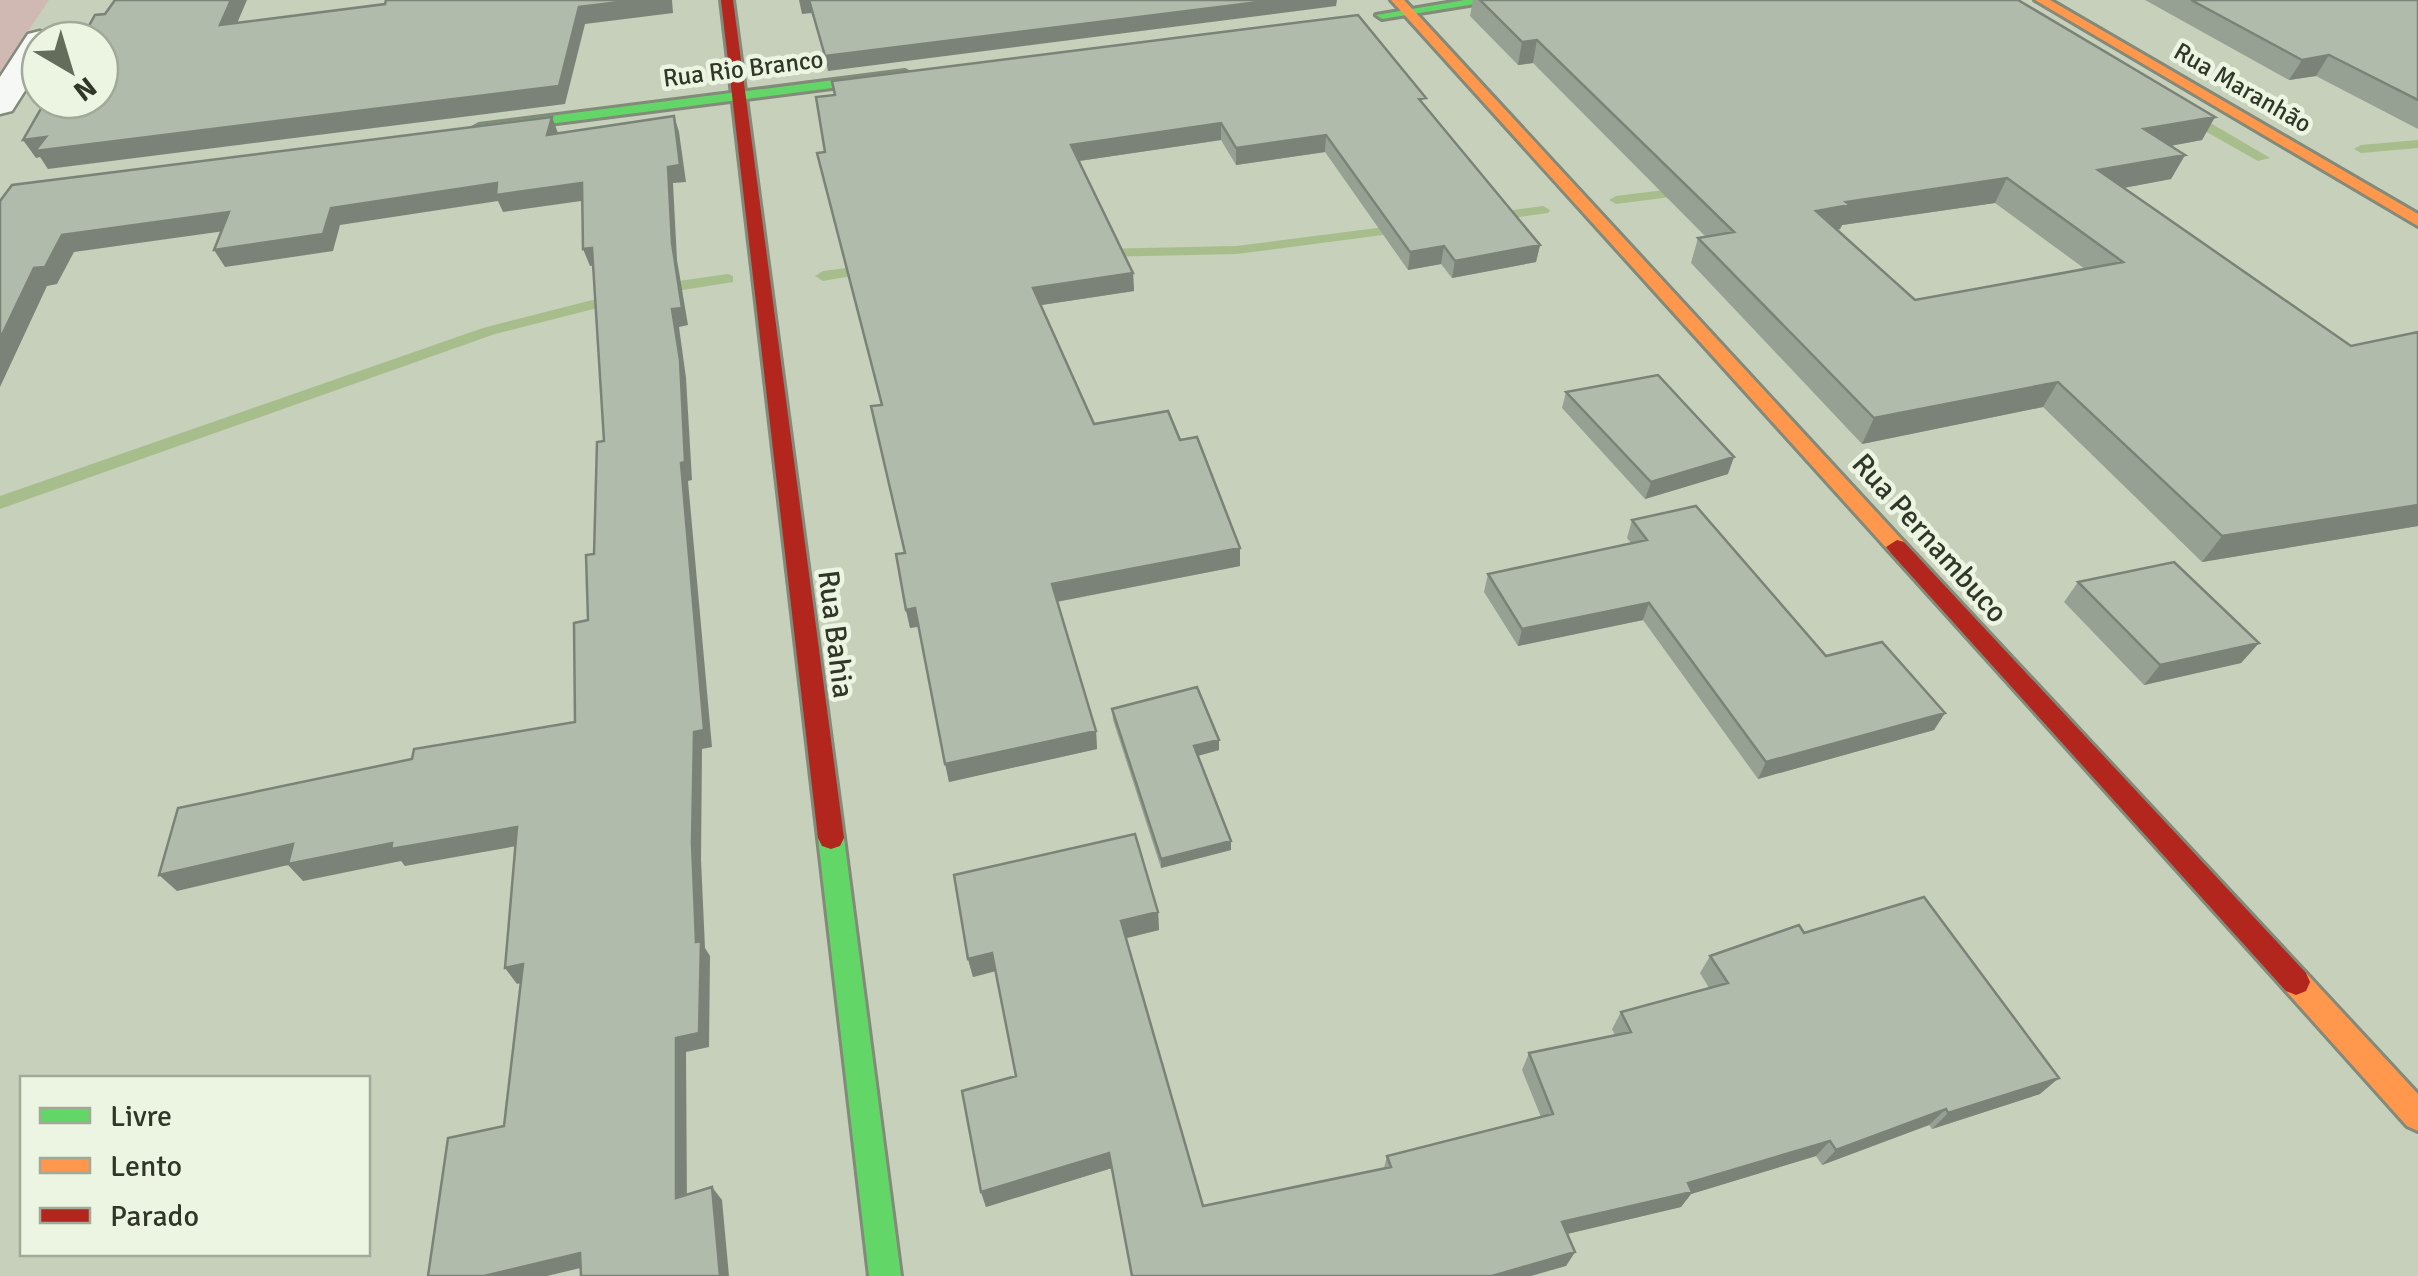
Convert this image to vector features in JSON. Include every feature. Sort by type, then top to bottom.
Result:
[{"type":"street","name":"Rua Bahia","points":[[727,0],[885,1276]]},
{"type":"street","points":[[1350,19],[1402,6],[1494,0]]},
{"type":"street","name":"Rua Maranhão","points":[[2041,0],[2418,220]]},
{"type":"street","name":"Rua Pernambuco","points":[[1402,6],[2418,1116]]},
{"type":"street","points":[[0,104],[20,72]]},
{"type":"street","name":"Rua Rio Branco","points":[[448,133],[928,72]]},
{"type":"shaded area","points":[[0,0],[49,0],[36,20],[20,20],[20,43],[0,73]]},
{"type":"building","points":[[115,0],[231,0],[220,25],[385,4],[386,0],[637,0],[579,7],[559,86],[35,151],[46,137],[23,140],[34,120],[120,120],[120,20],[92,20],[95,15],[105,14]]},
{"type":"building","points":[[809,0],[1275,0],[825,56]]},
{"type":"building","points":[[1480,0],[2018,0],[2215,117],[2144,129],[2185,155],[2098,170],[2351,346],[2418,332],[2418,505],[2222,536],[2058,382],[1874,418],[1698,238],[1734,232],[1537,40],[1522,42]],"holes":[[[2007,178],[2123,262],[1915,300],[1816,211],[1850,205],[1846,202]]]},
{"type":"building","points":[[2191,0],[2418,0],[2418,100],[2329,55],[2302,60]]},
{"type":"building","points":[[1358,15],[1426,98],[1419,99],[1540,245],[1455,261],[1444,246],[1410,252],[1326,135],[1236,148],[1221,123],[1071,145],[1133,273],[1033,288],[1094,424],[1168,411],[1180,440],[1197,437],[1240,548],[1052,584],[1096,731],[945,764],[915,608],[906,610],[896,554],[905,553],[871,406],[882,405],[817,153],[825,152],[816,97],[835,95],[832,81]]},
{"type":"building","points":[[674,116],[680,165],[668,167],[672,243],[682,308],[672,309],[680,360],[685,462],[681,463],[704,730],[694,732],[692,843],[696,942],[701,941],[699,1033],[676,1038],[676,1198],[712,1187],[720,1276],[581,1276],[580,1253],[484,1276],[428,1276],[448,1138],[504,1126],[523,964],[505,968],[517,827],[391,849],[392,843],[288,864],[293,844],[159,875],[178,808],[412,759],[414,749],[575,722],[574,623],[588,620],[586,555],[594,554],[597,442],[604,441],[592,248],[583,249],[582,183],[496,195],[497,183],[331,208],[323,234],[214,250],[229,212],[62,235],[45,267],[34,268],[0,339],[0,201],[12,185],[552,117],[547,135]]},
{"type":"building","points":[[1658,375],[1734,457],[1651,482],[1566,392]]},
{"type":"building","points":[[1696,506],[1826,656],[1882,642],[1945,713],[1766,762],[1649,603],[1522,629],[1488,574],[1647,540],[1632,520]]},
{"type":"building","points":[[2174,562],[2259,643],[2160,665],[2078,582]]},
{"type":"building","points":[[1197,687],[1219,740],[1194,746],[1231,841],[1161,859],[1112,709]]},
{"type":"building","points":[[1135,834],[1158,912],[1121,921],[1203,1206],[1391,1167],[1387,1156],[1553,1114],[1529,1053],[1631,1032],[1621,1012],[1728,983],[1710,956],[1799,925],[1804,933],[1924,897],[2059,1078],[1948,1113],[1946,1109],[1836,1150],[1830,1141],[1688,1183],[1692,1192],[1562,1222],[1575,1252],[1492,1276],[1132,1276],[1109,1153],[981,1192],[962,1091],[1016,1076],[992,953],[968,959],[954,875]]},
{"type":"waterway","points":[[2185,114],[2263,158]]},
{"type":"waterway","points":[[2361,149],[2418,144]]},
{"type":"waterway","points":[[1616,200],[1689,191]]},
{"type":"waterway","points":[[1491,217],[1543,210]]},
{"type":"waterway","points":[[1098,253],[1237,250],[1408,228]]},
{"type":"waterway","points":[[823,276],[870,269]]},
{"type":"waterway","points":[[658,289],[728,279]]},
{"type":"waterway","points":[[0,503],[489,331],[620,298]]},
{"type":"traffic: fast","points":[[1382,15],[1494,0]]},
{"type":"traffic: fast","points":[[479,129],[905,75]]},
{"type":"traffic: fast","points":[[831,838],[885,1276]]},
{"type":"traffic: slow","points":[[1397,0],[1897,547]]},
{"type":"traffic: slow","points":[[2041,0],[2418,221]]},
{"type":"traffic: slow","points":[[2296,982],[2418,1116]]},
{"type":"traffic: jam","points":[[727,0],[831,838]]},
{"type":"traffic: jam","points":[[1897,547],[2296,982]]}]
